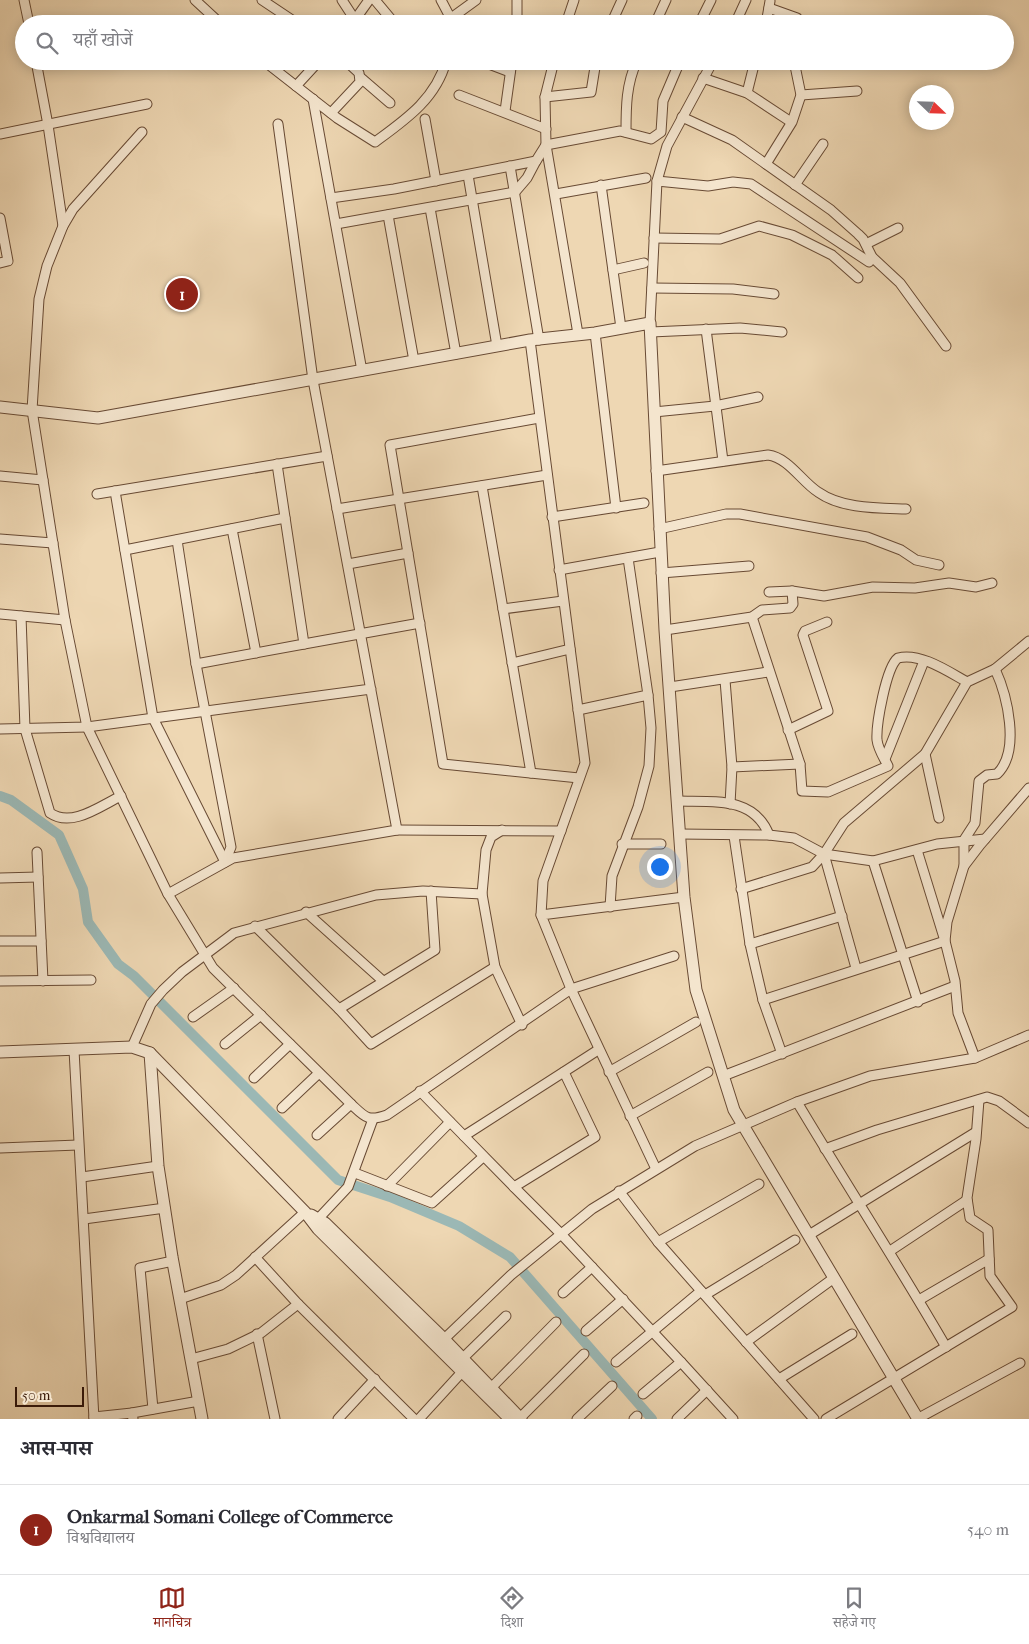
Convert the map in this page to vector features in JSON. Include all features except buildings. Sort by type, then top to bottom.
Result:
[{"type":"street","points":[[24,0],[27,15]]},
{"type":"street","points":[[195,0],[211,15]]},
{"type":"street","points":[[262,0],[284,15]]},
{"type":"street","points":[[342,0],[350,15]]},
{"type":"street","points":[[358,15],[369,0]]},
{"type":"street","points":[[375,0],[388,15]]},
{"type":"street","points":[[441,0],[448,15]]},
{"type":"street","points":[[455,15],[466,3],[476,0]]},
{"type":"street","points":[[517,0],[517,15]]},
{"type":"street","points":[[569,15],[574,0]]},
{"type":"street","points":[[615,15],[622,0]]},
{"type":"street","points":[[659,15],[666,0]]},
{"type":"street","points":[[704,15],[712,0]]},
{"type":"street","points":[[740,15],[746,0]]},
{"type":"street","points":[[768,15],[770,2],[792,15]]},
{"type":"street","points":[[38,70],[48,125],[62,226]]},
{"type":"street","points":[[276,70],[331,113],[375,142],[414,114],[442,78],[444,70]]},
{"type":"street","points":[[296,86],[311,70]]},
{"type":"street","points":[[354,70],[390,103]]},
{"type":"street","points":[[505,70],[510,72],[506,111]]},
{"type":"street","points":[[552,70],[545,97],[546,145],[556,194],[578,334]]},
{"type":"street","points":[[545,97],[591,92],[595,70]]},
{"type":"street","points":[[626,132],[626,101],[632,70]]},
{"type":"street","points":[[336,224],[515,192],[527,178],[546,145],[620,130],[651,139],[661,132],[661,112],[665,95],[676,70]]},
{"type":"street","points":[[708,70],[668,146],[657,181],[652,288],[648,326],[659,529],[654,553],[661,573],[680,834],[677,898],[696,990],[740,1126],[809,1235],[893,1380],[918,1419],[1020,1363]]},
{"type":"street","points":[[747,93],[752,70]]},
{"type":"street","points":[[766,164],[791,122],[801,95],[796,70]]},
{"type":"street","points":[[331,113],[358,85],[361,78]]},
{"type":"street","points":[[703,78],[747,93],[791,122]]},
{"type":"street","points":[[801,95],[857,91]]},
{"type":"street","points":[[459,95],[506,111],[546,129]]},
{"type":"street","points":[[313,99],[362,371]]},
{"type":"street","points":[[0,134],[147,104]]},
{"type":"street","points":[[682,117],[732,140],[830,210],[858,234],[866,244],[872,258],[900,283],[946,346]]},
{"type":"street","points":[[425,119],[436,181]]},
{"type":"street","points":[[278,124],[313,380],[398,830]]},
{"type":"street","points":[[142,132],[73,210],[62,226],[47,266],[39,299],[32,410],[66,620],[87,727],[168,894],[214,968],[351,1104],[365,1117],[374,1119],[387,1114],[522,1025],[571,989],[674,956]]},
{"type":"street","points":[[795,184],[823,144]]},
{"type":"street","points":[[331,198],[436,181],[536,161]]},
{"type":"street","points":[[510,166],[534,340],[540,418],[584,763],[543,881],[541,915],[598,1050],[656,1169]]},
{"type":"street","points":[[468,175],[497,346]]},
{"type":"street","points":[[556,194],[646,178]]},
{"type":"street","points":[[657,181],[708,186],[733,182],[751,184],[869,262],[872,258]]},
{"type":"street","points":[[601,186],[621,328]]},
{"type":"street","points":[[430,208],[456,354]]},
{"type":"street","points":[[388,215],[414,361]]},
{"type":"street","points":[[0,218],[8,261],[0,263]]},
{"type":"street","points":[[654,238],[720,238],[759,226],[792,235],[832,255],[858,278]]},
{"type":"street","points":[[866,244],[898,228]]},
{"type":"street","points":[[613,270],[644,263]]},
{"type":"street","points":[[652,288],[733,289],[774,294]]},
{"type":"street","points":[[0,407],[98,418],[497,346],[621,328],[648,326],[706,329],[740,328],[782,332]]},
{"type":"street","points":[[706,329],[723,461]]},
{"type":"street","points":[[594,333],[616,508]]},
{"type":"street","points":[[654,412],[715,406],[758,397]]},
{"type":"street","points":[[540,418],[390,445],[443,764],[579,778]]},
{"type":"street","points":[[97,494],[327,456]]},
{"type":"street","points":[[656,471],[723,461],[775,456],[818,492],[833,499],[874,508],[906,509]]},
{"type":"street","points":[[277,464],[304,644]]},
{"type":"street","points":[[337,509],[547,475]]},
{"type":"street","points":[[0,476],[43,480]]},
{"type":"street","points":[[482,486],[531,773]]},
{"type":"street","points":[[115,491],[153,718],[225,862]]},
{"type":"street","points":[[552,517],[644,503]]},
{"type":"street","points":[[659,529],[726,514],[740,514],[867,538],[901,550],[916,560],[940,565]]},
{"type":"street","points":[[125,550],[285,518]]},
{"type":"street","points":[[232,529],[256,653]]},
{"type":"street","points":[[0,539],[53,543]]},
{"type":"street","points":[[177,540],[196,664],[231,847],[225,862]]},
{"type":"street","points":[[348,564],[408,553]]},
{"type":"street","points":[[559,570],[654,553]]},
{"type":"street","points":[[610,906],[612,876],[622,844],[638,807],[649,766],[650,728],[648,695],[628,558]]},
{"type":"street","points":[[661,573],[748,566]]},
{"type":"street","points":[[769,592],[792,591],[824,596],[872,586],[915,588],[949,583],[976,587],[992,583]]},
{"type":"street","points":[[665,630],[752,617],[762,610],[790,608],[793,604],[792,591]]},
{"type":"street","points":[[503,609],[563,601]]},
{"type":"street","points":[[0,614],[66,620]]},
{"type":"street","points":[[21,616],[25,729],[50,813],[57,817],[77,818],[121,796]]},
{"type":"street","points":[[752,617],[768,672],[800,764],[802,791],[821,793],[835,790],[853,780],[888,766],[877,742],[889,671],[895,660],[902,657],[924,661],[967,682]]},
{"type":"street","points":[[788,730],[828,711],[803,635],[805,632],[827,622]]},
{"type":"street","points":[[196,664],[420,623]]},
{"type":"street","points":[[741,889],[812,867],[824,854],[844,823],[925,754],[967,682],[995,669],[1029,640]]},
{"type":"street","points":[[512,663],[570,649]]},
{"type":"street","points":[[885,759],[924,661]]},
{"type":"street","points":[[945,941],[947,922],[964,866],[964,840],[975,823],[979,781],[987,775],[997,774],[1008,758],[1006,698],[995,669]]},
{"type":"street","points":[[670,687],[768,672]]},
{"type":"street","points":[[725,680],[732,767],[730,804]]},
{"type":"street","points":[[0,730],[87,727],[371,689]]},
{"type":"street","points":[[578,710],[648,695]]},
{"type":"street","points":[[925,754],[939,818]]},
{"type":"street","points":[[732,767],[800,764]]},
{"type":"street","points":[[964,866],[1029,788]]},
{"type":"street","points":[[678,801],[741,806],[759,817],[769,835]]},
{"type":"street","points":[[168,894],[233,858],[398,830],[561,831]]},
{"type":"street","points":[[502,830],[491,837],[486,850],[482,894],[495,967],[522,1025]]},
{"type":"street","points":[[680,834],[769,835],[794,838],[824,854],[873,861],[964,840],[985,839]]},
{"type":"street","points":[[734,836],[750,944],[763,1000],[782,1054]]},
{"type":"street","points":[[622,844],[661,844]]},
{"type":"street","points":[[917,850],[945,941],[955,986],[958,1013],[975,1058]]},
{"type":"street","points":[[37,852],[43,980]]},
{"type":"street","points":[[824,854],[856,968]]},
{"type":"street","points":[[873,861],[918,1002]]},
{"type":"street","points":[[0,878],[38,877]]},
{"type":"street","points":[[132,1047],[151,1004],[162,990],[205,954],[234,933],[306,912],[376,895],[431,891],[482,894]]},
{"type":"street","points":[[339,1009],[435,950],[431,891]]},
{"type":"street","points":[[541,915],[677,898]]},
{"type":"street","points":[[306,912],[383,981]]},
{"type":"street","points":[[750,944],[842,916]]},
{"type":"street","points":[[255,926],[339,1009],[371,1044],[495,967]]},
{"type":"street","points":[[0,941],[41,941]]},
{"type":"street","points":[[763,1000],[856,968],[945,941]]},
{"type":"street","points":[[0,981],[91,980]]},
{"type":"street","points":[[723,1076],[918,1002],[955,986]]},
{"type":"street","points":[[193,1017],[234,988]]},
{"type":"street","points":[[225,1044],[261,1015]]},
{"type":"street","points":[[609,1072],[696,1022]]},
{"type":"street","points":[[440,1343],[511,1275],[561,1234],[619,1192],[695,1146],[796,1102],[870,1076],[975,1058],[1029,1035]]},
{"type":"street","points":[[254,1078],[290,1044]]},
{"type":"street","points":[[0,1052],[132,1047],[150,1053],[305,1212],[318,1229],[440,1343],[462,1358],[517,1419]]},
{"type":"street","points":[[74,1050],[94,1418],[132,1416],[153,1409],[199,1401]]},
{"type":"street","points":[[464,1136],[598,1050]]},
{"type":"street","points":[[150,1053],[158,1166],[202,1419]]},
{"type":"street","points":[[282,1108],[319,1072]]},
{"type":"street","points":[[514,1187],[595,1137],[564,1072]]},
{"type":"street","points":[[630,1116],[708,1072]]},
{"type":"street","points":[[420,1091],[561,1234],[733,1419]]},
{"type":"street","points":[[825,1150],[877,1130],[986,1097],[1000,1101],[1029,1123]]},
{"type":"street","points":[[826,1419],[1012,1307],[990,1276],[988,1230],[970,1218],[967,1200],[979,1100]]},
{"type":"street","points":[[796,1102],[857,1203],[890,1251],[946,1347]]},
{"type":"street","points":[[317,1135],[351,1104]]},
{"type":"street","points":[[318,1219],[348,1187],[374,1119]]},
{"type":"street","points":[[387,1186],[450,1122]]},
{"type":"street","points":[[809,1235],[857,1203],[976,1132]]},
{"type":"street","points":[[0,1148],[78,1145]]},
{"type":"street","points":[[354,1175],[432,1203],[483,1157]]},
{"type":"street","points":[[82,1177],[158,1166]]},
{"type":"street","points":[[658,1242],[759,1184]]},
{"type":"street","points":[[619,1192],[658,1242],[814,1419]]},
{"type":"street","points":[[890,1251],[967,1200]]},
{"type":"street","points":[[84,1219],[165,1208]]},
{"type":"street","points":[[305,1212],[325,1223],[440,1343],[462,1372],[517,1419]]},
{"type":"street","points":[[180,1299],[221,1286],[236,1275],[305,1212]]},
{"type":"street","points":[[616,1362],[652,1330],[703,1293],[795,1240]]},
{"type":"street","points":[[255,1257],[298,1304],[414,1419]]},
{"type":"street","points":[[919,1300],[989,1259]]},
{"type":"street","points":[[153,1409],[140,1268],[173,1261]]},
{"type":"street","points":[[563,1293],[592,1267]]},
{"type":"street","points":[[746,1342],[834,1278]]},
{"type":"street","points":[[586,1331],[623,1299]]},
{"type":"street","points":[[191,1359],[228,1349],[257,1334],[298,1304]]},
{"type":"street","points":[[462,1358],[506,1316]]},
{"type":"street","points":[[491,1388],[556,1322]]},
{"type":"street","points":[[257,1334],[276,1419]]},
{"type":"street","points":[[779,1379],[852,1334]]},
{"type":"street","points":[[517,1419],[584,1354]]},
{"type":"street","points":[[643,1394],[681,1362]]},
{"type":"street","points":[[419,1419],[462,1372]]},
{"type":"street","points":[[338,1419],[375,1379]]},
{"type":"street","points":[[581,1418],[612,1386]]},
{"type":"street","points":[[677,1419],[707,1390]]},
{"type":"waterway","points":[[0,796],[11,800],[59,835],[83,889],[88,922],[118,964],[134,976],[338,1180],[390,1197],[459,1226],[510,1257],[652,1419]]},
{"type":"place","name":"Onkarmal Somani College of Commerce","points":[[182,294]]}]
